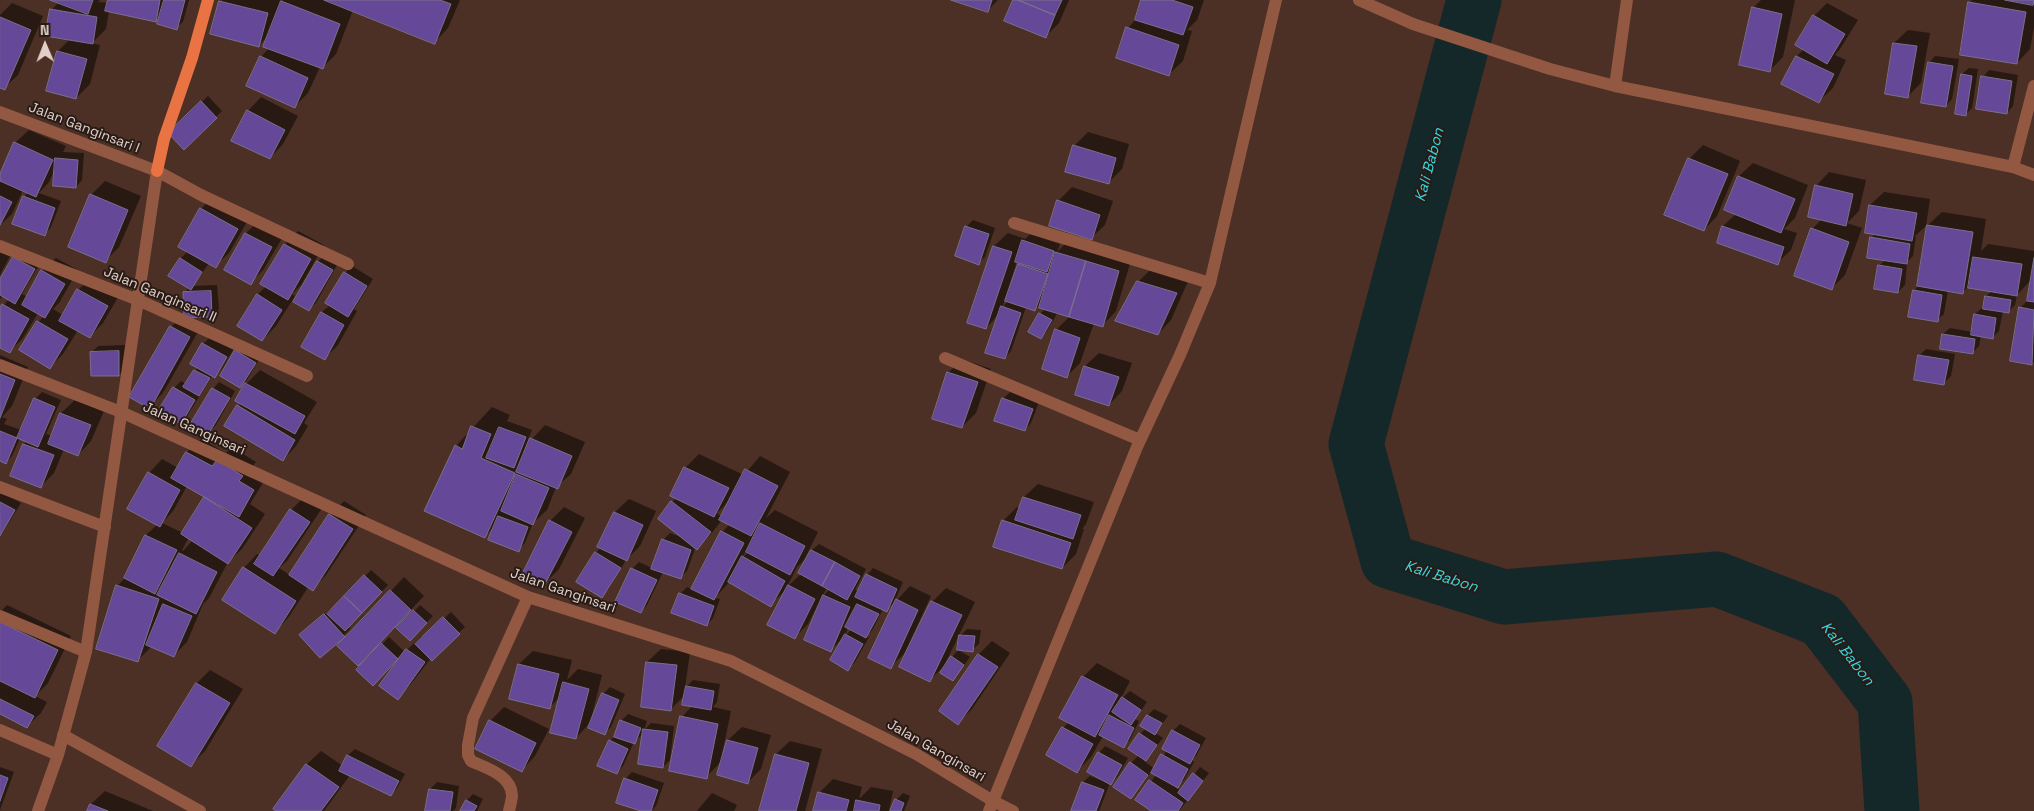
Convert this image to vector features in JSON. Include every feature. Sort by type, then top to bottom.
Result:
[{"type":"main road","points":[[157,171],[164,139],[192,58],[208,0]]},
{"type":"street","points":[[991,806],[1140,440],[1180,355],[1210,283],[1276,0]]},
{"type":"street","points":[[1359,0],[1413,24],[1550,69],[1615,86],[2013,167],[2034,175]]},
{"type":"street","points":[[1615,86],[1627,0]]},
{"type":"street","points":[[2013,167],[2034,86]]},
{"type":"street","name":"Jalan Ganginsari I","points":[[0,112],[157,171],[201,196],[348,264]]},
{"type":"street","points":[[38,811],[58,755],[86,652],[157,171]]},
{"type":"street","points":[[1014,223],[1210,283]]},
{"type":"street","name":"Jalan Ganginsari II","points":[[0,246],[138,300],[307,376]]},
{"type":"street","points":[[945,358],[1140,440]]},
{"type":"street","name":"Jalan Ganginsari","points":[[0,365],[120,412],[528,597],[731,662],[916,754],[991,806],[1013,811]]},
{"type":"street","points":[[0,487],[105,527]]},
{"type":"street","points":[[509,811],[512,795],[508,782],[496,772],[471,761],[468,755],[469,736],[474,718],[528,597]]},
{"type":"street","points":[[0,616],[86,652]]},
{"type":"street","points":[[0,730],[58,755]]},
{"type":"street","points":[[63,734],[200,811]]},
{"type":"building","points":[[50,0],[93,0],[88,14]]},
{"type":"building","points":[[108,0],[160,0],[156,22],[105,11]]},
{"type":"building","points":[[164,0],[185,0],[177,30],[157,24]]},
{"type":"building","points":[[324,0],[440,0],[451,4],[435,44]]},
{"type":"building","points":[[951,0],[992,0],[988,12]]},
{"type":"building","points":[[1013,0],[1018,0],[1055,15],[1046,38],[1004,21]]},
{"type":"building","points":[[1018,0],[1062,0],[1055,15]]},
{"type":"building","points":[[1141,0],[1172,0],[1193,7],[1183,35],[1135,20]]},
{"type":"building","points":[[2005,0],[2034,0],[2033,5]]},
{"type":"building","points":[[219,1],[268,13],[259,47],[210,34]]},
{"type":"building","points":[[281,1],[340,24],[323,69],[263,47]]},
{"type":"building","points":[[1968,2],[2026,12],[2017,64],[1960,55]]},
{"type":"building","points":[[1752,7],[1782,14],[1770,72],[1739,65]]},
{"type":"building","points":[[50,9],[97,17],[93,44],[45,36]]},
{"type":"building","points":[[1813,15],[1845,34],[1827,64],[1795,45]]},
{"type":"building","points":[[0,17],[31,30],[5,90],[0,88]]},
{"type":"building","points":[[1126,27],[1179,45],[1169,76],[1116,58]]},
{"type":"building","points":[[1893,43],[1917,46],[1908,98],[1885,94]]},
{"type":"building","points":[[57,51],[87,59],[76,99],[46,91]]},
{"type":"building","points":[[260,56],[308,78],[295,108],[246,86]]},
{"type":"building","points":[[1796,56],[1834,74],[1819,103],[1781,84]]},
{"type":"building","points":[[1928,62],[1953,66],[1946,107],[1921,103]]},
{"type":"building","points":[[1961,74],[1972,76],[1966,116],[1955,114]]},
{"type":"building","points":[[1981,76],[2012,81],[2007,114],[1976,109]]},
{"type":"building","points":[[201,101],[217,118],[184,150],[168,133]]},
{"type":"building","points":[[247,110],[285,130],[270,159],[231,141]]},
{"type":"building","points":[[14,142],[53,160],[36,197],[0,181],[0,174]]},
{"type":"building","points":[[1073,145],[1116,158],[1109,184],[1065,172]]},
{"type":"building","points":[[55,158],[78,160],[76,188],[53,186]]},
{"type":"building","points":[[1688,158],[1728,174],[1704,231],[1664,215]]},
{"type":"building","points":[[1738,176],[1795,199],[1781,233],[1724,210]]},
{"type":"building","points":[[1815,185],[1853,194],[1846,226],[1808,217]]},
{"type":"building","points":[[90,194],[128,210],[106,263],[68,247]]},
{"type":"building","points":[[0,196],[12,202],[0,225]]},
{"type":"building","points":[[23,196],[55,208],[45,236],[12,224]]},
{"type":"building","points":[[1057,200],[1100,215],[1092,240],[1049,226]]},
{"type":"building","points":[[1869,205],[1917,213],[1912,241],[1865,233]]},
{"type":"building","points":[[200,208],[238,229],[216,268],[178,247]]},
{"type":"building","points":[[1927,225],[1973,232],[1963,294],[1917,286]]},
{"type":"building","points":[[965,226],[989,234],[979,265],[955,256]]},
{"type":"building","points":[[1722,226],[1784,247],[1778,265],[1717,243]]},
{"type":"building","points":[[1811,228],[1849,242],[1832,290],[1794,276]]},
{"type":"building","points":[[245,233],[272,247],[251,285],[224,270]]},
{"type":"building","points":[[1870,237],[1910,244],[1907,264],[1867,258]]},
{"type":"building","points":[[1022,240],[1054,251],[1047,272],[1015,262]]},
{"type":"building","points":[[284,244],[311,259],[288,300],[260,284]]},
{"type":"building","points":[[993,246],[1012,252],[986,329],[967,323]]},
{"type":"building","points":[[1055,252],[1086,261],[1069,317],[1039,308]]},
{"type":"building","points":[[13,257],[35,269],[15,304],[0,295],[0,279]]},
{"type":"building","points":[[1973,257],[2022,264],[2017,296],[1968,288]]},
{"type":"building","points":[[180,258],[202,272],[191,290],[168,276]]},
{"type":"building","points":[[2034,258],[2034,302],[2027,301]]},
{"type":"building","points":[[317,261],[333,270],[309,311],[293,302]]},
{"type":"building","points":[[1086,261],[1119,271],[1103,327],[1069,317]]},
{"type":"building","points":[[1018,264],[1048,274],[1035,311],[1005,301]]},
{"type":"building","points":[[1878,265],[1902,269],[1898,293],[1874,289]]},
{"type":"building","points":[[41,270],[65,284],[45,318],[22,305]]},
{"type":"building","points":[[344,272],[367,286],[348,317],[325,303]]},
{"type":"building","points":[[1137,281],[1177,293],[1158,335],[1115,321]]},
{"type":"building","points":[[77,289],[108,306],[90,338],[59,321]]},
{"type":"building","points":[[1913,290],[1942,295],[1938,322],[1908,317]]},
{"type":"building","points":[[211,291],[212,317],[184,318],[183,292]]},
{"type":"building","points":[[257,294],[282,310],[262,341],[237,326]]},
{"type":"building","points":[[1985,296],[2011,300],[2009,313],[1983,309]]},
{"type":"building","points":[[2,304],[29,319],[10,353],[0,348],[0,308]]},
{"type":"building","points":[[1001,306],[1021,313],[1005,359],[985,353]]},
{"type":"building","points":[[2019,307],[2034,310],[2032,365],[2010,361]]},
{"type":"building","points":[[321,312],[344,325],[325,360],[301,347]]},
{"type":"building","points":[[1039,313],[1052,320],[1041,339],[1028,332]]},
{"type":"building","points":[[1974,314],[1996,318],[1993,339],[1971,335]]},
{"type":"building","points":[[37,321],[68,339],[50,369],[19,350]]},
{"type":"building","points":[[170,326],[190,337],[150,409],[129,397]]},
{"type":"building","points":[[1055,329],[1080,338],[1067,378],[1042,369]]},
{"type":"building","points":[[1942,334],[1975,339],[1973,354],[1940,349]]},
{"type":"building","points":[[202,343],[227,357],[215,378],[190,364]]},
{"type":"building","points":[[235,350],[256,363],[240,388],[220,376]]},
{"type":"building","points":[[119,351],[119,376],[91,376],[90,352]]},
{"type":"building","points":[[1918,355],[1949,360],[1944,385],[1914,380]]},
{"type":"building","points":[[1084,366],[1119,377],[1109,406],[1075,395]]},
{"type":"building","points":[[194,370],[210,378],[199,396],[183,387]]},
{"type":"building","points":[[947,372],[978,382],[962,428],[932,419]]},
{"type":"building","points":[[0,374],[15,380],[0,418]]},
{"type":"building","points":[[245,383],[305,416],[295,434],[235,401]]},
{"type":"building","points":[[173,387],[195,400],[181,424],[158,411]]},
{"type":"building","points":[[212,388],[230,398],[209,433],[191,423]]},
{"type":"building","points":[[34,398],[55,407],[38,447],[17,438]]},
{"type":"building","points":[[1002,398],[1033,409],[1025,431],[994,421]]},
{"type":"building","points":[[237,405],[295,440],[283,461],[224,426]]},
{"type":"building","points":[[60,413],[91,425],[78,456],[48,444]]},
{"type":"building","points":[[471,426],[491,434],[481,458],[515,473],[485,538],[424,511],[455,445],[462,449]]},
{"type":"building","points":[[499,427],[526,437],[514,468],[486,458]]},
{"type":"building","points":[[0,431],[17,438],[6,464],[0,461]]},
{"type":"building","points":[[530,438],[572,456],[558,489],[516,472]]},
{"type":"building","points":[[23,444],[54,455],[41,488],[10,476]]},
{"type":"building","points":[[186,452],[212,466],[217,460],[243,476],[239,481],[254,490],[239,517],[171,478]]},
{"type":"building","points":[[684,467],[729,488],[714,517],[670,496]]},
{"type":"building","points":[[745,469],[778,486],[751,536],[719,520]]},
{"type":"building","points":[[148,472],[180,490],[160,527],[127,509]]},
{"type":"building","points":[[516,474],[549,488],[533,525],[501,511]]},
{"type":"building","points":[[204,497],[252,528],[228,564],[181,534]]},
{"type":"building","points":[[1023,497],[1081,515],[1073,539],[1015,520]]},
{"type":"building","points":[[671,501],[711,532],[697,550],[658,519]]},
{"type":"building","points":[[0,502],[15,510],[0,536]]},
{"type":"building","points":[[290,509],[310,522],[273,576],[254,564]]},
{"type":"building","points":[[614,512],[643,525],[627,561],[597,547]]},
{"type":"building","points":[[329,514],[353,529],[313,591],[289,575]]},
{"type":"building","points":[[498,516],[528,527],[519,552],[488,540]]},
{"type":"building","points":[[549,520],[572,532],[545,584],[523,573]]},
{"type":"building","points":[[1002,520],[1071,543],[1062,569],[993,547]]},
{"type":"building","points":[[760,523],[805,546],[790,575],[746,552]]},
{"type":"building","points":[[721,531],[744,543],[714,600],[691,589]]},
{"type":"building","points":[[145,535],[177,550],[155,594],[124,578]]},
{"type":"building","points":[[662,539],[691,550],[681,579],[651,569]]},
{"type":"building","points":[[811,550],[835,562],[822,586],[798,573]]},
{"type":"building","points":[[595,552],[621,568],[602,598],[576,582]]},
{"type":"building","points":[[179,553],[217,572],[196,614],[157,595]]},
{"type":"building","points":[[742,556],[785,581],[771,607],[728,582]]},
{"type":"building","points":[[835,562],[860,576],[847,600],[822,586]]},
{"type":"building","points":[[243,567],[296,601],[275,634],[222,600]]},
{"type":"building","points":[[631,568],[657,580],[641,613],[615,602]]},
{"type":"building","points":[[866,574],[897,589],[887,612],[855,597]]},
{"type":"building","points":[[364,575],[382,592],[362,613],[344,596]]},
{"type":"building","points":[[116,585],[159,599],[138,662],[96,649]]},
{"type":"building","points":[[788,585],[815,599],[795,639],[767,625]]},
{"type":"building","points":[[390,590],[411,610],[358,666],[337,646]]},
{"type":"building","points":[[679,593],[714,606],[707,626],[671,613]]},
{"type":"building","points":[[823,595],[850,607],[831,652],[804,640]]},
{"type":"building","points":[[344,596],[362,613],[345,631],[327,614]]},
{"type":"building","points":[[896,599],[918,610],[891,669],[868,658]]},
{"type":"building","points":[[931,601],[962,615],[930,682],[899,667]]},
{"type":"building","points":[[163,604],[192,616],[174,657],[146,645]]},
{"type":"building","points":[[857,604],[879,614],[866,638],[845,627]]},
{"type":"building","points":[[413,610],[427,623],[410,641],[396,628]]},
{"type":"building","points":[[324,614],[345,637],[320,658],[299,635]]},
{"type":"building","points":[[443,617],[460,634],[432,661],[415,644]]},
{"type":"building","points":[[0,622],[58,650],[35,698],[0,681]]},
{"type":"building","points":[[845,634],[863,644],[848,671],[830,660]]},
{"type":"building","points":[[959,635],[975,636],[973,652],[957,650]]},
{"type":"building","points":[[381,643],[398,659],[373,686],[356,670]]},
{"type":"building","points":[[406,649],[425,662],[398,700],[379,686]]},
{"type":"building","points":[[978,654],[998,667],[958,725],[939,711]]},
{"type":"building","points":[[951,656],[964,665],[953,681],[940,673]]},
{"type":"building","points":[[646,662],[677,665],[671,711],[641,707]]},
{"type":"building","points":[[518,664],[559,674],[550,709],[509,699]]},
{"type":"building","points":[[1082,676],[1118,695],[1095,737],[1059,718]]},
{"type":"building","points":[[563,682],[589,689],[576,739],[550,733]]},
{"type":"building","points":[[196,683],[230,703],[191,767],[157,746]]},
{"type":"building","points":[[686,686],[714,691],[711,710],[682,705]]},
{"type":"building","points":[[602,693],[619,700],[605,735],[588,728]]},
{"type":"building","points":[[1122,697],[1141,710],[1131,725],[1112,712]]},
{"type":"building","points":[[0,699],[34,716],[27,728],[0,714]]},
{"type":"building","points":[[1109,715],[1134,728],[1124,748],[1099,735]]},
{"type":"building","points":[[1147,715],[1162,723],[1155,735],[1140,726]]},
{"type":"building","points":[[680,716],[718,724],[707,779],[669,771]]},
{"type":"building","points":[[489,720],[536,743],[522,772],[475,749]]},
{"type":"building","points":[[620,720],[641,728],[635,744],[614,737]]},
{"type":"building","points":[[1062,727],[1093,744],[1077,773],[1046,755]]},
{"type":"building","points":[[643,729],[668,732],[663,768],[638,764]]},
{"type":"building","points":[[1172,730],[1200,745],[1190,764],[1162,749]]},
{"type":"building","points":[[1139,733],[1157,745],[1146,761],[1128,749]]},
{"type":"building","points":[[609,740],[628,749],[617,774],[597,766]]},
{"type":"building","points":[[727,740],[758,748],[748,784],[717,775]]},
{"type":"building","points":[[1098,752],[1122,765],[1111,785],[1087,772]]},
{"type":"building","points":[[775,754],[809,763],[796,811],[759,811]]},
{"type":"building","points":[[1161,754],[1188,769],[1178,788],[1151,773]]},
{"type":"building","points":[[347,755],[399,781],[391,796],[339,771]]},
{"type":"building","points":[[1130,762],[1148,775],[1131,799],[1113,787]]},
{"type":"building","points":[[306,764],[339,787],[321,811],[276,811],[273,809]]},
{"type":"building","points":[[1193,773],[1203,781],[1188,801],[1178,793]]},
{"type":"building","points":[[0,775],[8,778],[0,801]]},
{"type":"building","points":[[624,778],[658,790],[651,811],[641,811],[616,803]]},
{"type":"building","points":[[1149,780],[1183,803],[1178,811],[1151,811],[1135,800]]},
{"type":"building","points":[[1082,782],[1104,790],[1096,811],[1071,811]]},
{"type":"building","points":[[429,789],[453,792],[450,811],[425,811]]},
{"type":"building","points":[[818,792],[849,800],[846,811],[813,811]]},
{"type":"building","points":[[895,799],[904,803],[901,811],[890,811]]},
{"type":"building","points":[[466,800],[477,806],[474,811],[460,811]]},
{"type":"building","points":[[856,800],[880,805],[879,811],[854,811]]},
{"type":"building","points":[[90,804],[108,811],[87,811]]},
{"type":"waterway","name":"Kali Babon","points":[[1474,0],[1356,444],[1388,561],[1504,597],[1717,579],[1822,620],[1885,702],[1892,811]]}]
